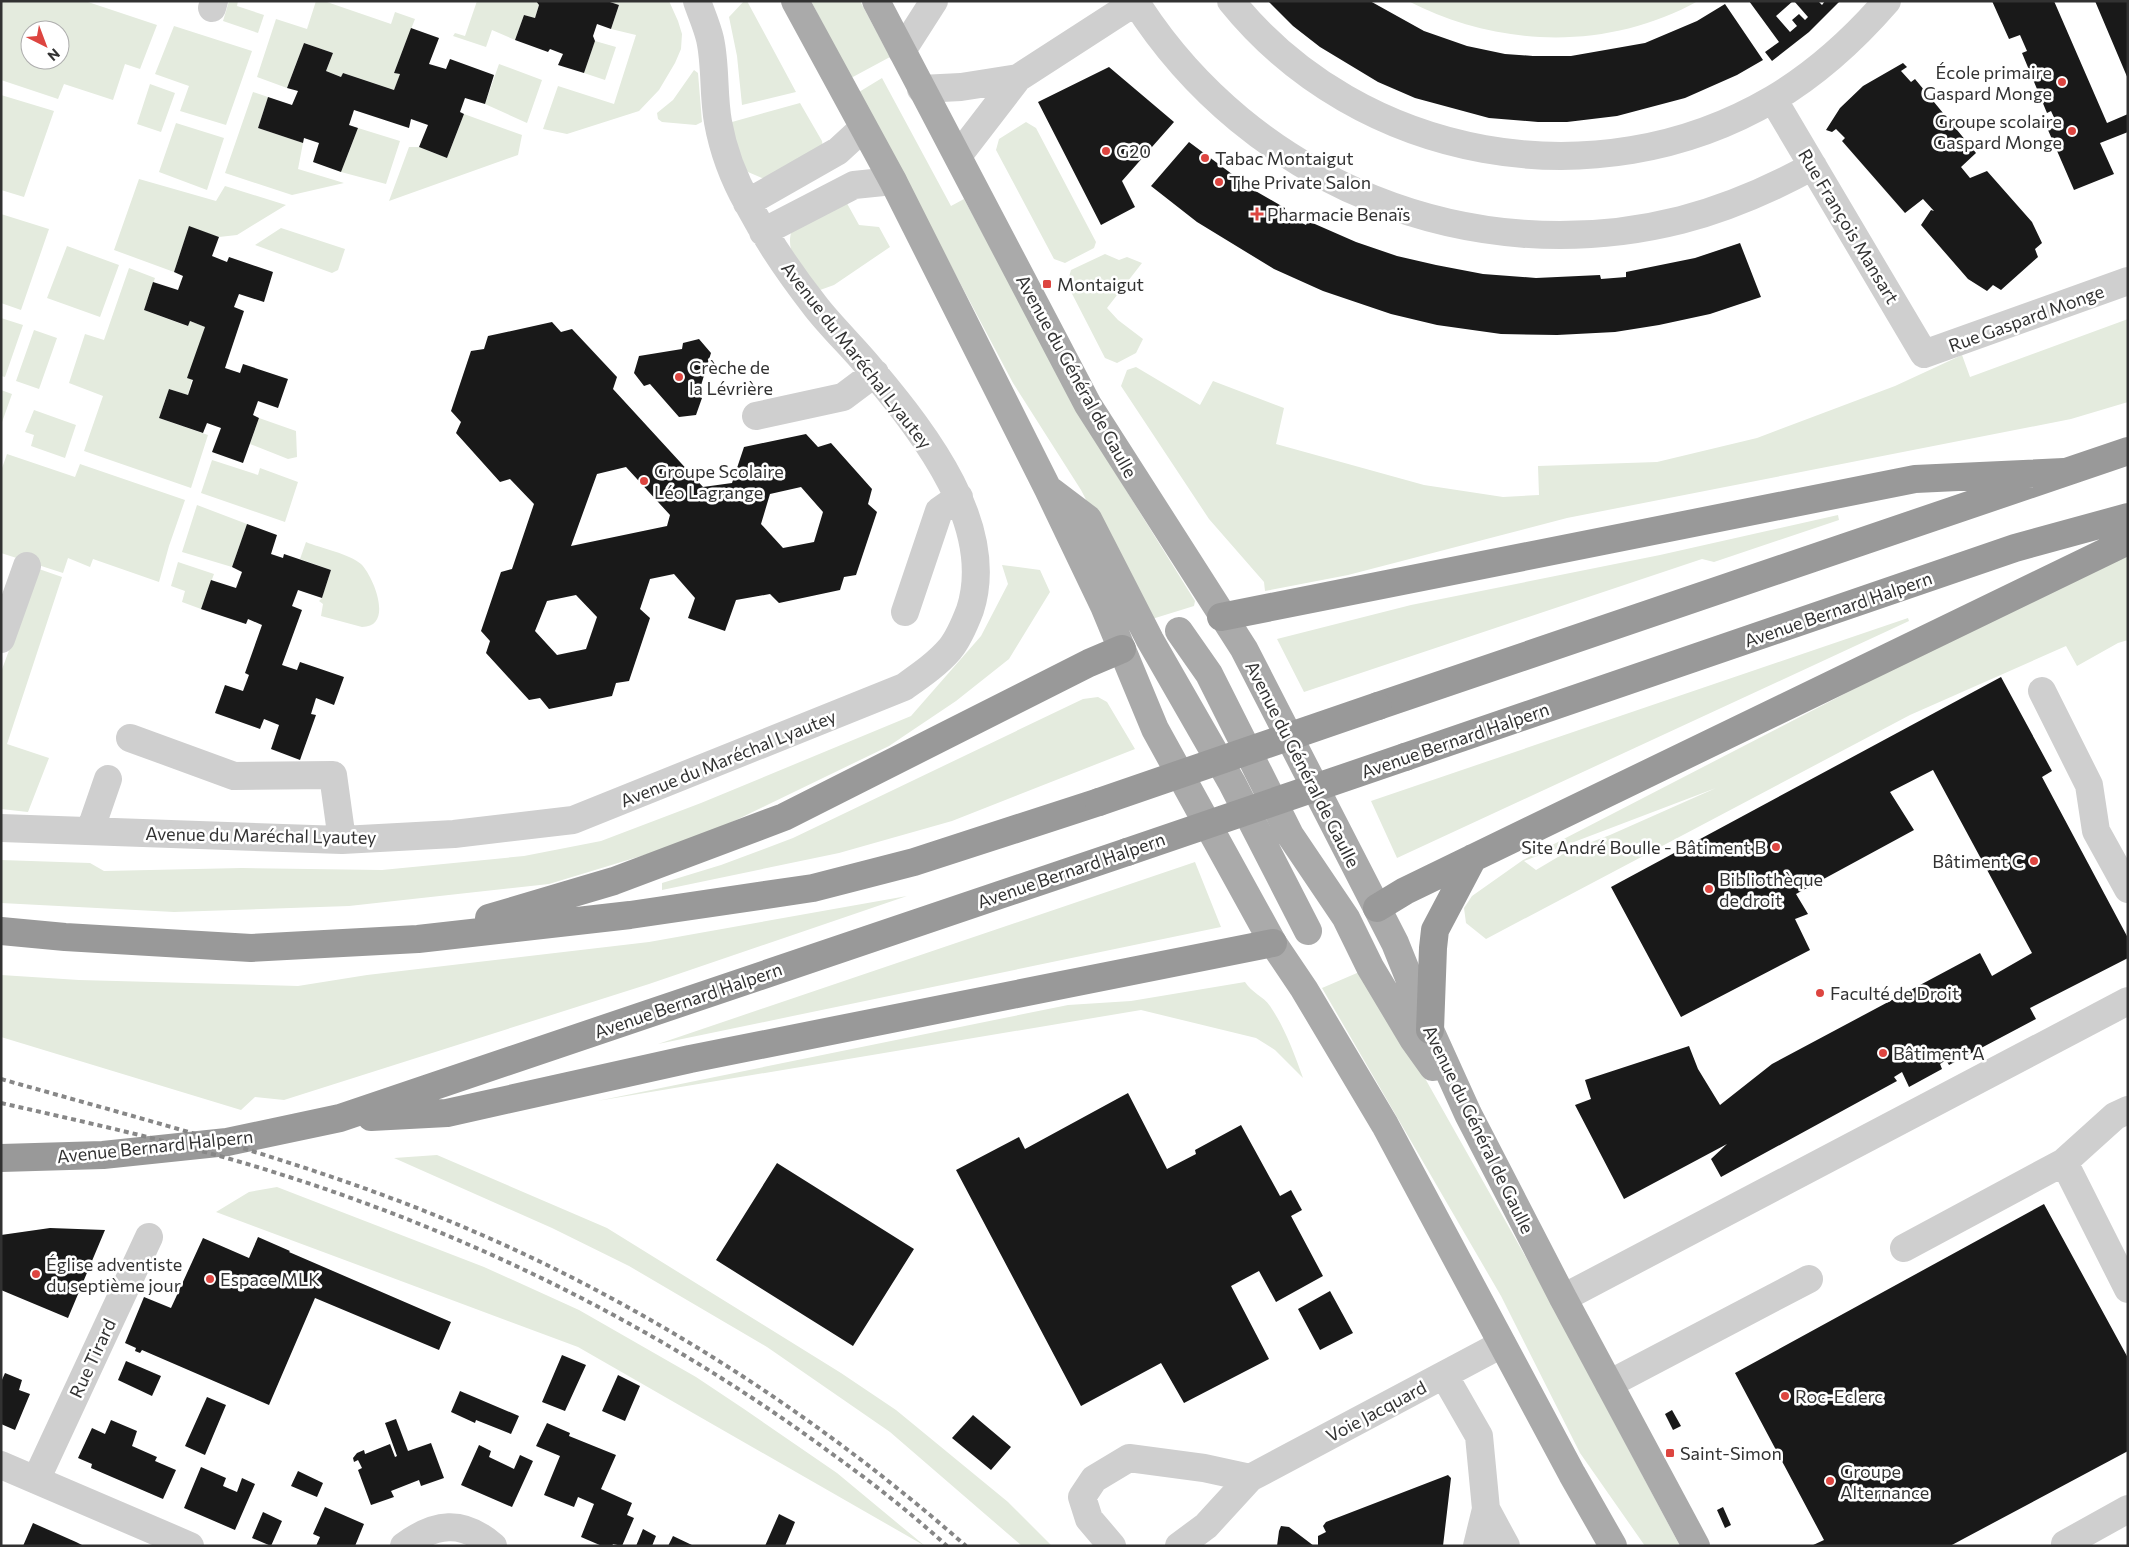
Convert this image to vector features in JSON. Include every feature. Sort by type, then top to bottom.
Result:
[{"type":"highway","points":[[1,931],[65,937],[251,948],[418,939],[630,915],[813,888],[914,862],[1100,802],[2128,451]]},
{"type":"highway","points":[[1221,616],[1915,479],[2064,472]]},
{"type":"highway","name":"Avenue Bernard Halpern","points":[[1,1158],[104,1155],[227,1142],[340,1118],[1127,852],[2015,548],[2128,517]]},
{"type":"highway","points":[[1377,908],[1405,891],[2128,541]]},
{"type":"highway","points":[[418,939],[614,881],[784,817],[1089,663],[1122,649]]},
{"type":"highway","points":[[1430,1030],[1433,948],[1436,930],[1473,858]]},
{"type":"highway","points":[[340,1118],[447,1113],[690,1058],[1273,943]]},
{"type":"main road","points":[[795,1],[893,181],[1048,489],[1104,606],[1155,729],[1273,943],[1304,990],[1385,1125],[1613,1546]]},
{"type":"main road","name":"Avenue du Général de Gaulle","points":[[876,1],[1088,404],[1221,616],[1244,649],[1399,953],[1430,1030],[1468,1114],[1563,1298],[1696,1546]]},
{"type":"main road","points":[[1048,489],[1088,519],[1150,640],[1232,783],[1308,931]]},
{"type":"main road","points":[[1122,649],[1221,616]]},
{"type":"main road","points":[[1179,631],[1209,674],[1290,835],[1346,918],[1370,967],[1413,1039],[1468,1114]]},
{"type":"main road","points":[[1273,943],[1377,908]]},
{"type":"street","name":"Avenue du Maréchal Lyautey","points":[[1,828],[342,840],[454,834],[573,820],[904,687],[931,669],[951,647],[966,623],[975,593],[976,558],[970,527],[959,497],[924,439],[875,373],[816,307],[763,232],[747,203],[732,170],[718,122],[710,40],[697,1]]},
{"type":"street","points":[[902,51],[934,1]]},
{"type":"street","points":[[1231,1],[1253,27],[1290,60],[1351,102],[1418,132],[1490,151],[1564,157],[1637,150],[1708,130],[1773,99],[1802,80],[1835,54],[1860,31],[1887,1]]},
{"type":"street","points":[[958,156],[1018,78],[1136,2],[1166,46],[1197,81],[1218,102],[1263,139],[1312,170],[1364,196],[1448,223],[1506,232],[1535,234],[1564,235],[1622,231],[1680,220],[1736,203],[1763,192],[1813,166]]},
{"type":"street","points":[[922,89],[961,87],[1018,78]]},
{"type":"street","name":"Rue François Mansart","points":[[1773,99],[1924,354]]},
{"type":"street","points":[[747,203],[838,151],[864,128]]},
{"type":"street","points":[[763,232],[854,185],[893,181]]},
{"type":"street","name":"Rue Gaspard Monge","points":[[1924,354],[2128,281]]},
{"type":"street","points":[[756,416],[843,397],[875,373]]},
{"type":"street","points":[[906,612],[939,511],[959,497]]},
{"type":"street","points":[[1,639],[27,566]]},
{"type":"street","points":[[2042,690],[2089,786],[2096,831],[2128,889]]},
{"type":"street","points":[[130,738],[234,776],[333,775],[342,840]]},
{"type":"street","points":[[90,831],[108,779]]},
{"type":"street","points":[[1563,1298],[2090,1022],[2128,1000]]},
{"type":"street","points":[[1904,1248],[2064,1162],[2115,1116],[2128,1110]]},
{"type":"street","points":[[2064,1162],[2128,1289]]},
{"type":"street","name":"Rue Tirard","points":[[36,1480],[149,1237]]},
{"type":"street","points":[[1609,1384],[1809,1279]]},
{"type":"street","name":"Voie Jacquard","points":[[1179,1546],[1206,1526],[1250,1478],[1502,1344]]},
{"type":"street","points":[[1444,1375],[1479,1436],[1486,1509],[1477,1546]]},
{"type":"street","points":[[1112,1546],[1089,1519],[1082,1497],[1094,1479],[1129,1458],[1204,1468],[1250,1478]]},
{"type":"street","points":[[1,1465],[190,1546]]},
{"type":"street","points":[[2065,1544],[2128,1508]]},
{"type":"street","points":[[1486,1509],[1506,1546]]},
{"type":"street","points":[[404,1546],[421,1534],[441,1527],[462,1528],[481,1536],[493,1546]]},
{"type":"shaded area","points":[[1,1],[85,1],[157,25],[140,69],[125,64],[113,100],[64,84],[58,99],[1,80]]},
{"type":"shaded area","points":[[229,1],[238,1],[237,6],[264,15],[258,33],[223,21]]},
{"type":"shaded area","points":[[316,1],[324,1],[391,24],[395,12],[415,19],[394,73],[400,74],[394,90],[343,73],[341,77],[326,71],[333,53],[304,43],[287,88],[257,77],[276,19],[307,29]]},
{"type":"shaded area","points":[[477,1],[537,1],[539,5],[535,18],[524,15],[515,40],[492,30],[486,47],[453,36],[455,33],[465,36]]},
{"type":"shaded area","points":[[607,1],[669,1],[682,34],[681,49],[675,63],[659,90],[639,111],[567,134],[543,129],[558,86],[614,104],[636,35],[611,29],[619,5]]},
{"type":"shaded area","points":[[744,1],[747,1],[796,92],[742,105],[737,56],[729,17]]},
{"type":"shaded area","points":[[811,1],[860,1],[890,57],[851,78]]},
{"type":"shaded area","points":[[1408,1],[1698,1],[1663,17],[1628,29],[1591,35],[1553,37],[1516,35],[1479,28],[1443,17]]},
{"type":"shaded area","points":[[174,26],[252,51],[226,125],[180,111],[189,86],[155,74]]},
{"type":"shaded area","points":[[595,41],[616,47],[605,80],[584,73]]},
{"type":"shaded area","points":[[499,64],[542,80],[527,123],[485,104]]},
{"type":"shaded area","points":[[694,70],[698,73],[702,122],[696,125],[662,122],[658,119],[657,113],[673,100]]},
{"type":"shaded area","points":[[882,78],[951,206],[964,199],[1088,429],[1195,601],[1194,606],[1152,619],[1148,618],[1081,490],[1013,383],[859,92]]},
{"type":"shaded area","points":[[150,84],[175,93],[161,132],[137,124]]},
{"type":"shaded area","points":[[253,92],[268,97],[258,128],[303,143],[298,169],[344,183],[292,195],[225,173]]},
{"type":"shaded area","points":[[1,95],[54,111],[24,197],[1,190]]},
{"type":"shaded area","points":[[800,103],[822,141],[823,148],[780,177],[762,178],[748,172],[735,156],[732,122]]},
{"type":"shaded area","points":[[464,114],[522,135],[518,155],[389,201],[409,147],[419,147],[447,158]]},
{"type":"shaded area","points":[[1026,122],[1036,128],[1096,242],[1094,248],[1065,263],[1054,259],[996,150],[999,139]]},
{"type":"shaded area","points":[[176,123],[224,138],[207,190],[159,172]]},
{"type":"shaded area","points":[[358,128],[400,141],[386,184],[341,172]]},
{"type":"shaded area","points":[[139,179],[216,201],[225,186],[286,205],[237,235],[219,237],[189,227],[174,272],[114,250]]},
{"type":"shaded area","points":[[844,198],[859,225],[879,227],[890,247],[834,285],[820,290],[797,263],[793,255],[790,239],[792,230]]},
{"type":"shaded area","points":[[1,214],[49,229],[21,310],[1,303]]},
{"type":"shaded area","points":[[281,228],[345,249],[338,270],[332,273],[255,245]]},
{"type":"shaded area","points":[[67,246],[119,265],[100,317],[47,298]]},
{"type":"shaded area","points":[[1105,254],[1119,260],[1127,257],[1142,263],[1107,308],[1118,320],[1143,339],[1136,353],[1117,363],[1105,358],[1067,284],[1071,270]]},
{"type":"shaded area","points":[[129,268],[155,278],[144,310],[187,326],[190,321],[205,327],[188,395],[169,389],[159,418],[208,435],[191,488],[84,451],[103,396],[69,383],[85,334],[104,340]]},
{"type":"shaded area","points":[[1,318],[23,325],[5,377],[1,376]]},
{"type":"shaded area","points":[[2128,319],[2128,402],[2071,419],[1567,518],[1348,575],[1265,591],[1264,582],[1209,519],[1121,386],[1127,370],[1136,367],[1200,405],[1213,381],[1284,408],[1276,444],[1424,485],[1503,497],[1539,495],[1538,466],[1657,462],[1757,438],[1895,386],[1962,355],[1970,377]]},
{"type":"shaded area","points":[[34,330],[57,338],[39,389],[16,381]]},
{"type":"shaded area","points":[[1,390],[12,394],[1,425]]},
{"type":"shaded area","points":[[34,410],[76,425],[65,458],[31,446],[34,435],[25,432]]},
{"type":"shaded area","points":[[259,418],[296,431],[297,457],[288,459],[250,444]]},
{"type":"shaded area","points":[[7,454],[75,477],[80,464],[185,500],[159,582],[93,559],[90,567],[68,558],[63,573],[1,553],[1,471]]},
{"type":"shaded area","points":[[212,460],[258,475],[260,468],[298,482],[285,522],[201,493]]},
{"type":"shaded area","points":[[197,505],[247,524],[232,567],[182,552]]},
{"type":"shaded area","points":[[1838,515],[1839,520],[1714,562],[1702,559],[1304,692],[1277,639],[1411,605],[1660,555]]},
{"type":"shaded area","points":[[306,542],[356,560],[366,570],[378,600],[379,610],[377,619],[372,625],[362,627],[321,616],[323,604],[319,601],[322,598],[331,570],[300,559]]},
{"type":"shaded area","points":[[2128,553],[2128,640],[2118,643],[2077,666],[2066,646],[1910,715],[1486,939],[1466,923],[1464,908],[1472,896],[1523,860],[1947,641]],"holes":[[[1716,788],[1610,835],[1568,851],[1536,870],[1524,861]]]},
{"type":"shaded area","points":[[178,562],[214,574],[201,609],[182,602],[185,591],[171,586]]},
{"type":"shaded area","points":[[1002,565],[1040,570],[1050,592],[1009,659],[956,701],[889,746],[697,839],[549,884],[349,906],[174,912],[1,903],[1,860],[90,863],[104,871],[242,868],[382,870],[524,856],[601,841],[701,803],[911,716],[981,636],[1008,584]]},
{"type":"shaded area","points":[[39,569],[62,577],[7,744],[49,758],[28,812],[1,809],[1,672]]},
{"type":"shaded area","points":[[1908,618],[1909,621],[1397,858],[1371,801]]},
{"type":"shaded area","points":[[1098,697],[1107,702],[1135,749],[952,821],[839,853],[662,890],[662,883],[721,865],[793,838],[1083,699]]},
{"type":"shaded area","points":[[1195,862],[1221,927],[658,1044]]},
{"type":"shaded area","points":[[907,896],[649,984],[284,1100],[255,1097],[241,1110],[1,1037],[1,975],[79,980],[298,986],[367,975],[649,942]]},
{"type":"shaded area","points":[[1364,970],[1537,1277],[1680,1546],[1645,1546],[1580,1453],[1501,1296],[1322,988]]},
{"type":"shaded area","points":[[1245,982],[1267,1003],[1275,1014],[1289,1041],[1303,1078],[1275,1050],[1256,1038],[1141,1010],[597,1101],[1068,1005],[1131,1001]]},
{"type":"shaded area","points":[[437,1155],[607,1228],[841,1373],[896,1410],[1008,1502],[1052,1546],[1022,1546],[890,1432],[767,1347],[629,1266],[552,1228],[394,1158]]},
{"type":"shaded area","points":[[277,1187],[484,1267],[579,1310],[696,1377],[744,1409],[837,1473],[925,1546],[578,1347],[216,1212],[249,1192]]},
{"type":"building","points":[[536,1],[607,1],[619,5],[611,29],[597,24],[593,36],[595,41],[584,73],[558,65],[563,54],[550,49],[548,52],[515,40],[524,15],[535,18],[539,5]]},
{"type":"building","points":[[1268,1],[1370,1],[1424,31],[1467,46],[1505,54],[1533,56],[1571,56],[1645,43],[1697,21],[1725,4],[1763,60],[1737,75],[1685,98],[1617,116],[1567,122],[1489,118],[1415,98],[1378,82],[1320,47],[1293,26]]},
{"type":"building","points":[[1749,1],[1793,1],[1776,16],[1790,32],[1797,26],[1792,20],[1799,14],[1805,20],[1808,17],[1794,1],[1818,1],[1822,5],[1825,1],[1840,1],[1809,32],[1772,61],[1765,52],[1779,42]]},
{"type":"building","name":"École primaire Gaspard Monge","points":[[1992,1],[2054,1],[2107,123],[2128,114],[2128,132],[2100,143],[2114,174],[2074,190],[2048,130],[2058,126],[2051,111],[2047,113],[2022,53],[2027,51],[2020,35],[2009,39]]},
{"type":"building","points":[[2095,1],[2128,1],[2128,79]]},
{"type":"building","points":[[411,28],[439,38],[429,64],[446,69],[450,59],[494,75],[485,104],[465,98],[460,112],[464,114],[447,158],[419,147],[428,125],[411,119],[409,128],[354,110],[349,125],[358,128],[341,172],[313,162],[319,143],[304,138],[303,143],[258,128],[268,97],[292,105],[298,91],[287,88],[304,43],[333,53],[326,71],[341,77],[343,73],[394,90],[400,74],[394,73]]},
{"type":"building","points":[[1903,63],[1907,67],[1901,71],[1911,82],[1915,79],[1976,153],[1961,167],[1970,178],[1987,171],[2032,222],[2042,243],[2035,249],[2038,257],[2001,290],[1993,285],[1987,291],[1968,279],[1921,225],[1931,210],[1934,211],[1923,199],[1905,213],[1842,141],[1845,138],[1836,129],[1832,132],[1826,130],[1840,108],[1863,86]]},
{"type":"building","name":"G20","points":[[1109,67],[1174,122],[1122,181],[1135,207],[1101,225],[1038,102]]},
{"type":"building","points":[[1189,142],[1252,189],[1285,208],[1283,214],[1306,225],[1308,221],[1356,242],[1397,256],[1483,274],[1536,278],[1600,275],[1601,279],[1626,277],[1626,272],[1695,258],[1740,243],[1761,297],[1710,314],[1659,325],[1615,332],[1557,335],[1501,334],[1437,325],[1391,314],[1323,291],[1274,269],[1197,222],[1151,186]]},
{"type":"building","points":[[189,226],[219,237],[212,256],[227,262],[229,257],[273,272],[264,302],[239,294],[234,307],[244,311],[225,368],[240,373],[243,364],[288,379],[278,408],[258,401],[253,415],[259,418],[243,463],[212,452],[221,428],[207,423],[203,433],[159,418],[169,389],[188,395],[193,380],[187,378],[205,327],[190,321],[188,326],[144,310],[153,282],[178,290],[183,276],[174,272]]},
{"type":"building","points":[[552,322],[561,332],[572,329],[617,377],[613,389],[703,487],[732,483],[744,447],[806,434],[818,447],[831,443],[872,489],[868,504],[877,512],[856,575],[844,577],[840,590],[779,603],[770,594],[736,600],[725,631],[688,618],[695,598],[674,574],[650,579],[640,609],[650,618],[629,681],[616,683],[612,696],[549,709],[540,698],[529,700],[486,653],[490,641],[481,631],[501,572],[512,569],[534,504],[510,479],[500,482],[456,433],[461,422],[451,411],[471,351],[484,349],[488,336]],"holes":[[[626,467],[670,515],[667,526],[571,546],[597,474]],[[801,487],[823,512],[814,542],[783,548],[761,524],[770,494]],[[576,595],[597,617],[586,649],[557,655],[535,631],[547,601]]]},
{"type":"building","points":[[699,339],[711,353],[698,395],[702,398],[696,415],[679,417],[650,384],[644,386],[634,373],[639,356],[682,349],[683,343]]},
{"type":"building","points":[[247,524],[277,535],[271,554],[283,558],[284,554],[331,570],[322,598],[298,590],[292,606],[302,610],[282,665],[297,670],[300,662],[344,677],[334,705],[316,698],[311,714],[316,715],[300,760],[271,749],[279,725],[264,719],[260,729],[215,713],[225,685],[243,691],[249,675],[245,673],[262,625],[248,619],[246,624],[201,609],[211,580],[236,588],[242,572],[232,567]]},
{"type":"building","points":[[2001,677],[2052,771],[2042,777],[2128,938],[2128,958],[2030,1008],[2036,1019],[1949,1065],[1946,1060],[1940,1064],[1942,1069],[1909,1087],[1902,1072],[1894,1077],[1897,1081],[1721,1177],[1711,1159],[1727,1144],[1624,1199],[1575,1105],[1591,1099],[1585,1080],[1689,1046],[1698,1069],[1720,1105],[1772,1064],[1980,953],[1992,976],[2032,953],[1933,770],[1890,792],[1914,830],[1796,894],[1808,914],[1795,919],[1810,950],[1681,1017],[1611,887]]},
{"type":"building","points":[[1128,1093],[1167,1169],[1196,1154],[1195,1150],[1241,1125],[1280,1196],[1291,1190],[1302,1210],[1291,1216],[1323,1276],[1276,1302],[1259,1271],[1231,1286],[1269,1359],[1184,1403],[1161,1363],[1081,1406],[956,1170],[1019,1137],[1025,1149]]},
{"type":"building","points":[[777,1163],[914,1249],[853,1346],[716,1260]]},
{"type":"building","points":[[2044,1204],[2128,1358],[2128,1451],[1950,1546],[1811,1546],[1824,1540],[1735,1373]]},
{"type":"building","points":[[50,1228],[105,1230],[68,1318],[1,1290],[1,1235]]},
{"type":"building","points":[[258,1237],[451,1322],[439,1350],[315,1298],[269,1405],[142,1350],[140,1353],[135,1351],[136,1348],[125,1343],[144,1297],[171,1308],[203,1238],[249,1258]]},
{"type":"building","points":[[1330,1291],[1353,1333],[1320,1350],[1298,1309]]},
{"type":"building","points":[[562,1355],[586,1365],[565,1411],[542,1402]]},
{"type":"building","points":[[126,1361],[161,1376],[152,1396],[118,1380]]},
{"type":"building","points":[[5,1373],[22,1380],[19,1390],[30,1394],[15,1430],[1,1424],[1,1382]]},
{"type":"building","points":[[618,1375],[640,1386],[625,1421],[602,1411]]},
{"type":"building","points":[[460,1391],[519,1416],[511,1434],[476,1420],[475,1423],[451,1412]]},
{"type":"building","points":[[207,1397],[226,1405],[205,1455],[185,1446]]},
{"type":"building","points":[[1672,1410],[1681,1426],[1673,1430],[1665,1414]]},
{"type":"building","points":[[973,1415],[1011,1447],[991,1470],[952,1438]]},
{"type":"building","points":[[396,1419],[408,1451],[431,1443],[444,1478],[421,1486],[419,1480],[391,1491],[394,1497],[371,1505],[358,1470],[362,1468],[358,1460],[354,1462],[353,1458],[357,1453],[364,1450],[365,1454],[390,1444],[395,1457],[397,1456],[385,1423]]},
{"type":"building","points":[[111,1420],[137,1431],[132,1446],[157,1457],[155,1461],[176,1470],[163,1499],[91,1468],[92,1464],[78,1458],[92,1428],[105,1434]]},
{"type":"building","points":[[547,1423],[570,1433],[569,1436],[616,1455],[601,1489],[632,1503],[627,1515],[634,1518],[622,1546],[613,1544],[612,1546],[602,1546],[581,1537],[594,1504],[578,1497],[574,1507],[544,1495],[560,1456],[536,1446]]},
{"type":"building","points":[[479,1445],[491,1451],[489,1457],[514,1469],[520,1455],[533,1461],[512,1507],[461,1485]]},
{"type":"building","points":[[201,1467],[226,1478],[223,1486],[237,1492],[242,1478],[255,1484],[235,1530],[184,1508]]},
{"type":"building","points":[[298,1471],[323,1483],[317,1497],[291,1486]]},
{"type":"building","points":[[1448,1475],[1451,1478],[1443,1546],[1318,1546],[1318,1536],[1326,1532],[1323,1526],[1326,1522]]},
{"type":"building","points":[[325,1507],[364,1524],[355,1546],[316,1546],[320,1537],[313,1534]]},
{"type":"building","points":[[1723,1507],[1731,1525],[1725,1528],[1717,1510]]},
{"type":"building","points":[[263,1512],[282,1521],[271,1546],[252,1538]]},
{"type":"building","points":[[779,1514],[795,1522],[785,1546],[765,1546]]},
{"type":"building","points":[[33,1523],[76,1542],[84,1546],[23,1546]]},
{"type":"building","points":[[1281,1526],[1289,1527],[1314,1546],[1277,1546]]},
{"type":"building","points":[[643,1529],[656,1536],[652,1546],[636,1546]]},
{"type":"building","points":[[673,1536],[694,1546],[668,1546]]},
{"type":"railway","points":[[1,1079],[245,1149],[365,1188],[482,1235],[547,1265],[611,1298],[674,1334],[796,1412],[855,1455],[966,1546]]},
{"type":"railway","points":[[1,1103],[160,1140],[254,1166],[332,1191],[484,1251],[557,1286],[629,1324],[700,1365],[768,1409],[850,1467],[947,1546]]},
{"type":"place","name":"École primaire Gaspard Monge","points":[[2062,82]]},
{"type":"place","name":"Groupe scolaire Gaspard Monge","points":[[2072,131]]},
{"type":"place","name":"G20","points":[[1106,151]]},
{"type":"place","name":"Tabac Montaigut","points":[[1205,158]]},
{"type":"place","name":"The Private Salon","points":[[1219,182]]},
{"type":"place","name":"Pharmacie Benaïs","points":[[1257,214]]},
{"type":"place","name":"Montaigut","points":[[1047,284]]},
{"type":"place","name":"Crèche de la Lévrière","points":[[679,377]]},
{"type":"place","name":"Groupe Scolaire Léo Lagrange","points":[[644,481]]},
{"type":"place","name":"Site André Boulle - Bâtiment B","points":[[1776,847]]},
{"type":"place","name":"Bâtiment C","points":[[2034,861]]},
{"type":"place","name":"Bibliothèque de droit","points":[[1709,889]]},
{"type":"place","name":"Faculté de Droit","points":[[1820,993]]},
{"type":"place","name":"Bâtiment A","points":[[1883,1053]]},
{"type":"place","name":"Église adventiste du septième jour","points":[[36,1274]]},
{"type":"place","name":"Espace MLK","points":[[210,1279]]},
{"type":"place","name":"Roc-Eclerc","points":[[1785,1396]]},
{"type":"place","name":"Saint-Simon","points":[[1670,1453]]},
{"type":"place","name":"Groupe Alternance","points":[[1830,1481]]}]
